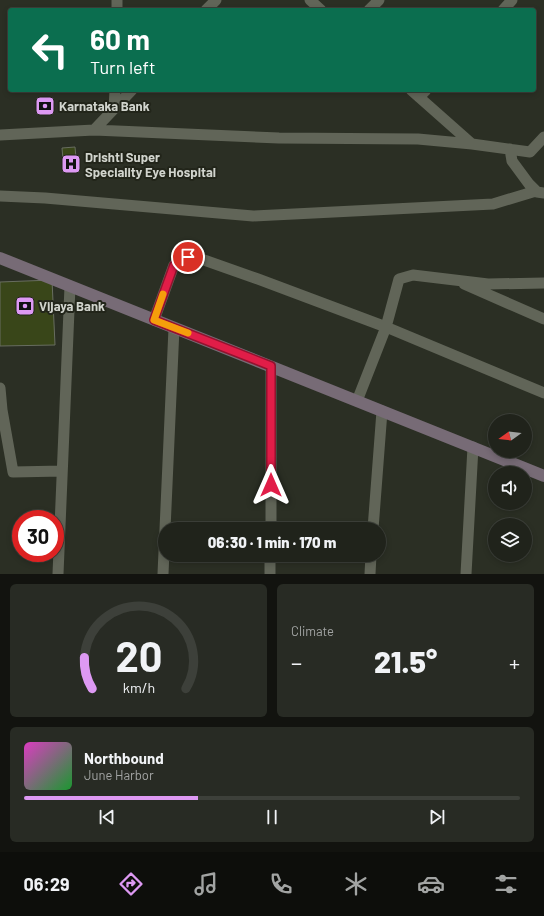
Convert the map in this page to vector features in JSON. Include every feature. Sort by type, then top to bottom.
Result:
[{"type":"street","points":[[208,8],[216,0]]},
{"type":"street","points":[[310,0],[319,8]]},
{"type":"street","points":[[371,8],[379,0]]},
{"type":"street","points":[[505,8],[512,0]]},
{"type":"street","points":[[114,109],[115,92]]},
{"type":"street","points":[[94,130],[130,92]]},
{"type":"street","points":[[419,92],[472,144]]},
{"type":"street","points":[[0,135],[94,130],[278,138],[418,140],[472,144],[530,152],[544,136]]},
{"type":"street","points":[[510,149],[512,161],[528,184],[540,192]]},
{"type":"street","points":[[0,196],[253,216],[493,204],[540,192]]},
{"type":"street","points":[[154,320],[174,265],[188,257],[204,260],[386,327],[544,393]]},
{"type":"street","points":[[0,258],[544,476]]},
{"type":"street","points":[[357,401],[386,327],[399,279],[412,275],[488,284],[544,283]]},
{"type":"street","points":[[453,280],[544,319]]},
{"type":"street","points":[[58,574],[70,286]]},
{"type":"street","points":[[163,574],[174,328]]},
{"type":"street","points":[[270,522],[271,366]]},
{"type":"street","points":[[0,388],[1,410],[13,472],[62,471]]},
{"type":"street","points":[[374,522],[382,411]]},
{"type":"street","points":[[466,574],[473,447]]},
{"type":"street","points":[[270,562],[270,574]]},
{"type":"street","points":[[370,574],[371,562]]},
{"type":"building","points":[[75,147],[77,169],[64,171],[62,148]]},
{"type":"building","points":[[52,280],[55,345],[0,346],[0,282]]},
{"type":"slow traffic","points":[[163,294],[154,320],[188,333]]},
{"type":"place","name":"Karnataka Bank","points":[[45,106]]},
{"type":"place","name":"Drishti Super Speciality Eye Hospital","points":[[71,164]]},
{"type":"place","name":"Vijaya Bank","points":[[25,306]]},
{"type":"route","points":[[188,257],[174,265],[154,320],[271,366],[271,485]]}]
